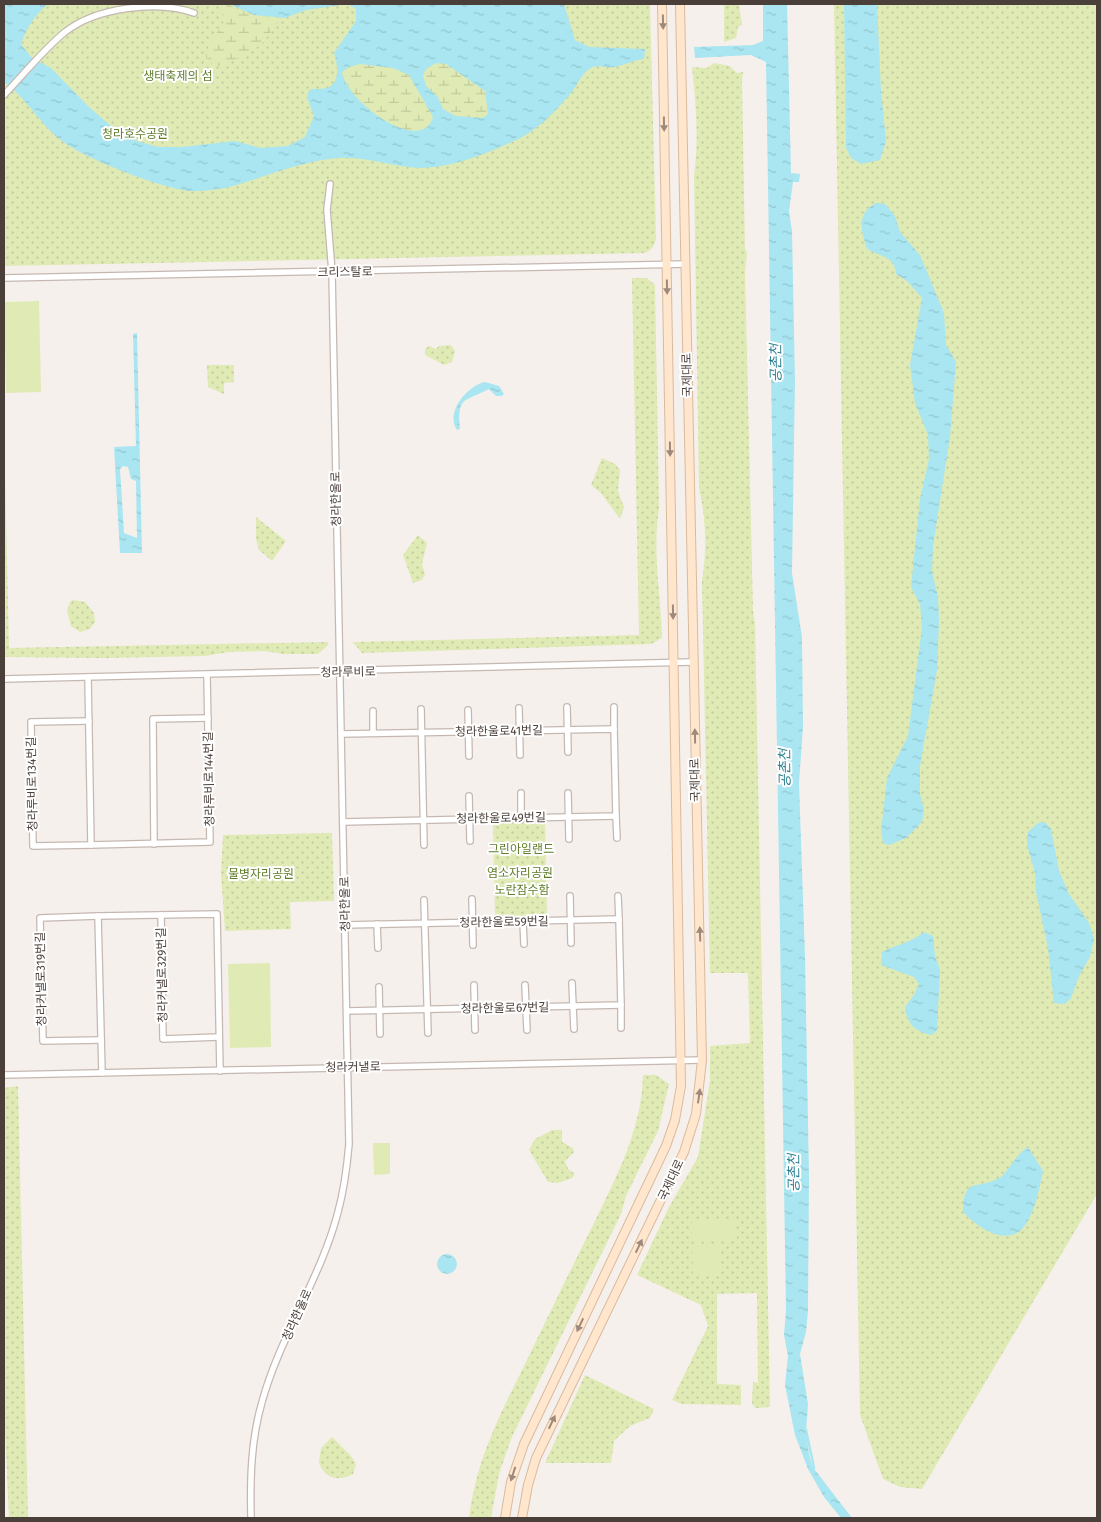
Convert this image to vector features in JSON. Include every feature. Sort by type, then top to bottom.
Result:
[{"type":"main road","name":"국제대로","points":[[505,1518],[510,1482],[524,1444],[670,1133],[678,1107],[682,1061],[662,4]]},
{"type":"main road","name":"국제대로","points":[[522,1518],[528,1485],[536,1458],[684,1152],[699,1096],[702,1060],[692,662],[680,4]]},
{"type":"street","points":[[4,95],[65,32],[78,23],[98,16],[148,6],[167,6],[194,13]]},
{"type":"street","name":"청라한울로","points":[[251,1518],[252,1457],[261,1402],[273,1369],[329,1240],[341,1200],[349,1144],[332,272],[327,210],[330,184]]},
{"type":"street","name":"크리스탈로","points":[[4,278],[686,264]]},
{"type":"street","name":"청라루비로","points":[[4,679],[692,662]]},
{"type":"street","name":"청라루비로144번길","points":[[123,844],[210,842],[207,675]]},
{"type":"street","points":[[88,677],[91,845]]},
{"type":"street","points":[[567,707],[568,752]]},
{"type":"street","points":[[614,707],[617,838]]},
{"type":"street","points":[[519,708],[520,755]]},
{"type":"street","points":[[421,709],[424,845]]},
{"type":"street","points":[[468,710],[469,756]]},
{"type":"street","points":[[373,711],[373,733]]},
{"type":"street","name":"청라루비로144번길","points":[[154,844],[153,719],[208,718]]},
{"type":"street","name":"청라루비로134번길","points":[[89,720],[31,722],[34,846],[123,844]]},
{"type":"street","name":"청라한울로41번길","points":[[341,734],[614,729]]},
{"type":"street","points":[[521,793],[521,818]]},
{"type":"street","points":[[568,793],[568,839]]},
{"type":"street","points":[[469,796],[470,841]]},
{"type":"street","name":"청라한울로49번길","points":[[343,822],[616,816]]},
{"type":"street","points":[[570,896],[571,943]]},
{"type":"street","points":[[618,896],[622,1028]]},
{"type":"street","points":[[472,899],[473,944]]},
{"type":"street","points":[[424,900],[428,1033]]},
{"type":"street","name":"청라커낼로329번길","points":[[129,916],[217,914],[220,1071]]},
{"type":"street","name":"청라커낼로329번길","points":[[160,915],[163,1039],[219,1037]]},
{"type":"street","points":[[98,916],[102,1073]]},
{"type":"street","name":"청라커낼로319번길","points":[[101,1040],[43,1041],[40,918],[129,916]]},
{"type":"street","name":"청라한울로59번길","points":[[345,925],[619,919]]},
{"type":"street","points":[[523,921],[524,944]]},
{"type":"street","points":[[377,924],[378,948]]},
{"type":"street","points":[[572,983],[574,1029]]},
{"type":"street","points":[[474,985],[475,1030]]},
{"type":"street","points":[[525,985],[526,1030]]},
{"type":"street","points":[[379,988],[380,1034]]},
{"type":"street","name":"청라한울로67번길","points":[[347,1011],[621,1005]]},
{"type":"street","name":"청라커낼로","points":[[4,1075],[702,1060]]},
{"type":"green space","name":"청라호수공원","points":[[4,4],[650,4],[656,239],[651,249],[645,253],[4,266]]},
{"type":"green space","points":[[223,4],[251,14],[281,18],[261,45],[223,66],[215,66],[206,57],[209,45],[225,18],[220,11]]},
{"type":"green space","points":[[724,4],[739,4],[742,25],[738,27],[736,38],[724,42]]},
{"type":"green space","points":[[834,4],[1097,4],[1097,1194],[922,1489],[900,1487],[883,1479],[860,1415]]},
{"type":"green space","points":[[436,63],[446,64],[485,91],[488,114],[483,118],[455,116],[443,109],[438,97],[426,86],[423,76],[426,69]]},
{"type":"green space","points":[[714,63],[730,66],[737,73],[743,72],[745,248],[747,253],[745,272],[753,610],[755,623],[770,1407],[755,1408],[752,1403],[753,1382],[758,1383],[757,1293],[717,1294],[717,1384],[741,1385],[741,1405],[682,1404],[672,1400],[708,1326],[701,1305],[637,1275],[669,1207],[698,1157],[710,1080],[710,1046],[750,1043],[748,973],[710,973],[702,581],[705,535],[699,488],[694,176],[697,135],[692,67],[707,68]]},
{"type":"green space","points":[[360,64],[393,68],[409,75],[433,117],[426,128],[415,131],[401,128],[385,121],[357,98],[347,84],[342,72],[349,67]]},
{"type":"green space","points":[[632,278],[647,278],[655,285],[659,509],[656,541],[662,638],[651,644],[362,653],[353,642],[639,635]]},
{"type":"green space","points":[[39,301],[41,392],[6,393],[4,302]]},
{"type":"green space","points":[[451,345],[455,351],[452,362],[444,365],[425,355],[425,349],[429,346],[436,349],[439,346]]},
{"type":"green space","points":[[207,365],[234,365],[234,382],[224,383],[224,394],[208,387]]},
{"type":"green space","points":[[4,427],[9,648],[328,642],[328,645],[318,654],[283,654],[265,651],[228,652],[205,656],[107,658],[4,657]]},
{"type":"green space","points":[[602,458],[615,464],[620,470],[618,491],[624,507],[620,519],[601,493],[591,485]]},
{"type":"green space","points":[[256,517],[286,541],[272,561],[259,550],[256,539]]},
{"type":"green space","points":[[418,535],[427,543],[422,564],[425,574],[422,580],[413,583],[403,555]]},
{"type":"green space","points":[[73,600],[85,602],[94,613],[95,622],[90,629],[80,632],[71,626],[67,611],[70,602]]},
{"type":"green space","name":"염소자리공원","points":[[545,821],[547,916],[495,917],[493,822]]},
{"type":"green space","name":"물병자리공원","points":[[332,833],[334,901],[290,902],[291,929],[225,931],[221,874],[223,835]]},
{"type":"green space","points":[[270,963],[271,1047],[230,1048],[228,964]]},
{"type":"green space","points":[[643,1075],[656,1075],[669,1084],[658,1131],[626,1196],[621,1214],[511,1439],[499,1474],[491,1518],[469,1518],[477,1476],[498,1419],[619,1171],[638,1115]]},
{"type":"green space","points":[[18,1086],[28,1518],[9,1518],[4,1405],[4,1088]]},
{"type":"green space","points":[[552,1130],[562,1130],[562,1142],[573,1148],[574,1152],[565,1161],[568,1169],[575,1174],[572,1178],[558,1183],[548,1182],[529,1150],[535,1139]]},
{"type":"green space","points":[[373,1143],[390,1143],[390,1174],[374,1175]]},
{"type":"green space","points":[[736,1219],[737,1241],[692,1242],[692,1220]]},
{"type":"green space","points":[[719,1246],[719,1274],[693,1275],[692,1247]]},
{"type":"green space","points":[[585,1375],[654,1409],[650,1418],[630,1426],[614,1441],[611,1463],[545,1463]]},
{"type":"green space","points":[[332,1437],[351,1456],[356,1464],[353,1474],[337,1478],[328,1475],[321,1468],[319,1462],[321,1448]]},
{"type":"water","points":[[4,4],[48,4],[32,22],[21,44],[32,58],[51,68],[89,107],[111,126],[137,141],[158,147],[182,147],[235,141],[261,148],[288,146],[305,137],[314,116],[307,98],[309,90],[327,88],[333,84],[337,76],[334,53],[356,21],[356,9],[348,4],[564,4],[575,40],[589,47],[645,49],[644,59],[615,67],[595,66],[589,69],[574,90],[552,114],[538,127],[522,137],[492,151],[456,163],[420,168],[359,159],[338,158],[299,165],[220,189],[202,191],[179,189],[146,180],[75,150],[56,136],[21,97],[4,82]],"holes":[[[436,63],[446,64],[485,91],[488,114],[483,118],[455,116],[443,109],[438,97],[426,86],[423,76],[426,69]],[[360,64],[393,68],[409,75],[433,117],[426,128],[415,131],[401,128],[385,121],[357,98],[347,84],[342,72],[349,67]]]},
{"type":"water","points":[[229,4],[348,4],[306,10],[285,18],[254,15]]},
{"type":"water","points":[[763,4],[787,4],[791,173],[800,174],[799,182],[793,182],[789,211],[792,231],[795,380],[792,573],[802,637],[803,727],[799,783],[805,956],[809,1177],[808,1311],[806,1332],[800,1354],[808,1404],[806,1432],[812,1466],[852,1518],[841,1518],[824,1497],[808,1469],[795,1435],[785,1385],[788,1356],[784,1335],[786,1310],[766,62],[751,55],[695,58],[694,47],[753,45],[763,41]]},
{"type":"water","points":[[844,4],[877,4],[881,91],[886,141],[880,160],[861,164],[851,158],[846,148]]},
{"type":"water","points":[[876,203],[885,204],[895,216],[900,232],[920,255],[944,313],[946,345],[956,362],[950,437],[933,546],[932,571],[938,597],[939,621],[937,670],[920,766],[920,794],[924,810],[922,822],[906,838],[889,845],[883,843],[881,831],[887,778],[908,736],[922,628],[920,604],[911,587],[920,499],[929,459],[928,435],[915,403],[910,365],[922,298],[907,281],[896,274],[890,260],[867,249],[862,229],[863,217],[865,212]]},
{"type":"water","points":[[137,333],[142,553],[120,553],[114,447],[136,446],[133,334]],"holes":[[[123,466],[128,467],[131,479],[136,481],[137,538],[124,533],[120,469]]]},
{"type":"water","points":[[485,382],[499,386],[504,394],[496,396],[489,389],[464,402],[461,405],[460,411],[460,429],[457,430],[454,423],[454,415],[460,401],[471,389]]},
{"type":"water","points":[[1045,822],[1051,829],[1059,871],[1069,894],[1089,923],[1094,939],[1090,957],[1079,976],[1071,998],[1065,1004],[1054,1003],[1048,948],[1036,892],[1035,873],[1027,845],[1028,832],[1038,823]]},
{"type":"water","points":[[924,932],[933,936],[935,956],[940,970],[937,1030],[932,1035],[921,1032],[913,1026],[906,1013],[905,1007],[919,984],[914,977],[881,965],[882,952],[909,941]]},
{"type":"water","points":[[1028,1147],[1043,1171],[1029,1219],[1021,1230],[1006,1236],[998,1235],[982,1228],[963,1212],[966,1193],[973,1186],[991,1182],[1002,1176],[1023,1150]]},
{"type":"water","points":[[443,1254],[451,1254],[457,1260],[457,1268],[451,1274],[443,1274],[437,1268],[437,1260]]},
{"type":"waterway","name":"공촌천","points":[[806,1430],[814,1468]]},
{"type":"park label","name":"생태축제의 섬","points":[[178,76]]},
{"type":"park label","name":"그린아일랜드","points":[[521,849]]},
{"type":"park label","name":"노란잠수함","points":[[522,890]]}]
